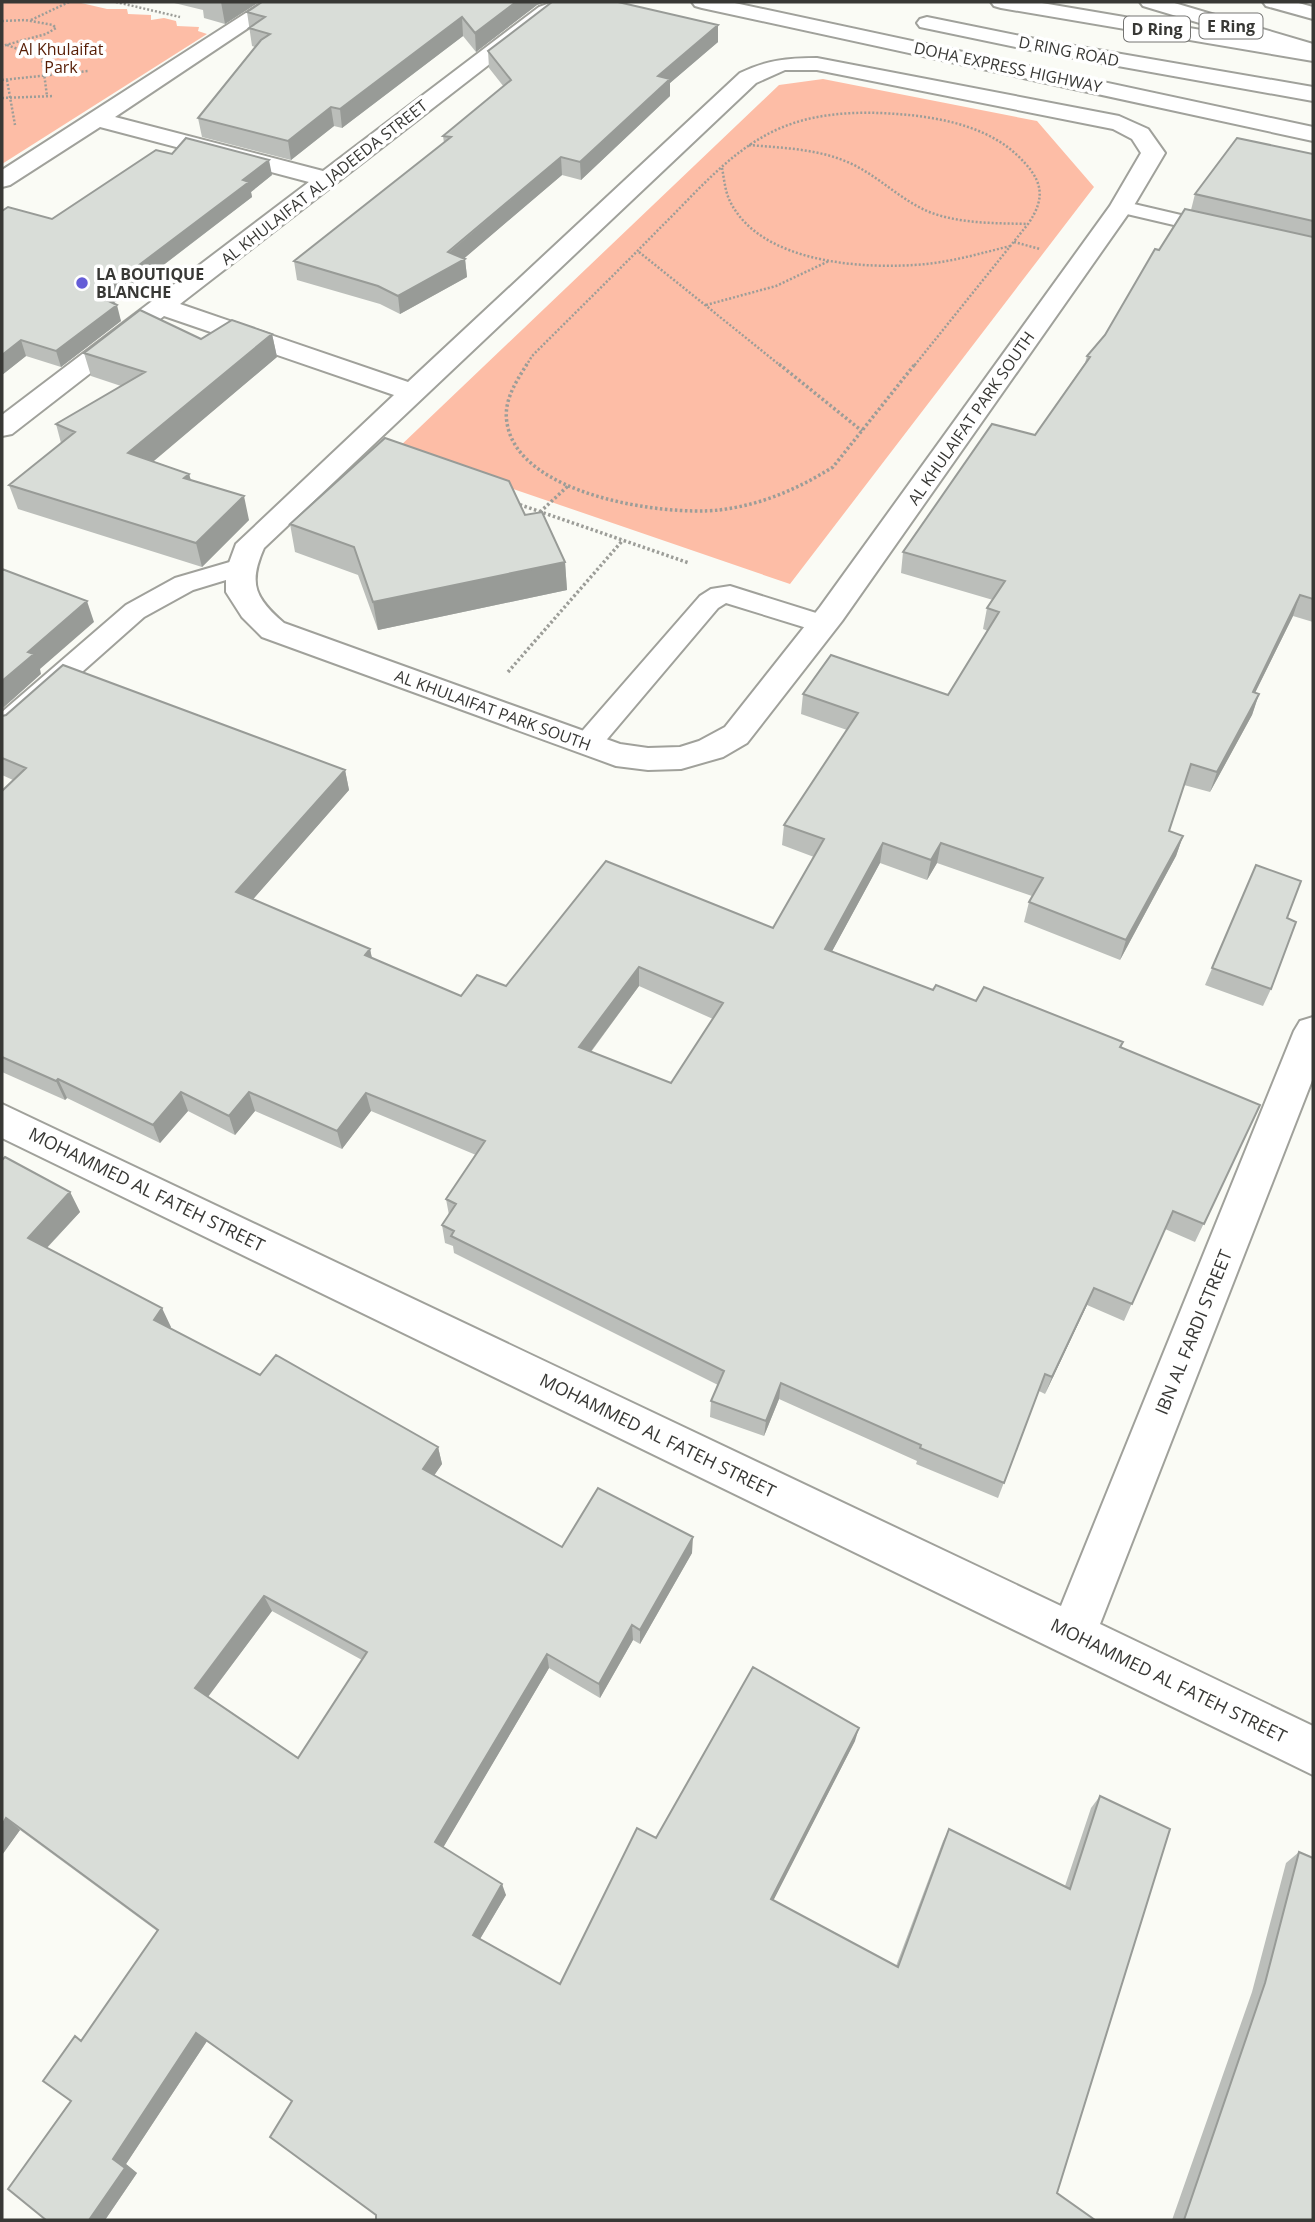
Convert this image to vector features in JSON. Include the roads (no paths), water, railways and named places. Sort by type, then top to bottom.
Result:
[{"type":"main road","points":[[2,180],[277,2]]},
{"type":"main road","name":"AL KHULAIFAT AL JADEEDA STREET","points":[[2,428],[163,307],[549,6],[573,2]]},
{"type":"main road","name":"DOHA EXPRESS HIGHWAY","points":[[702,2],[1313,134]]},
{"type":"main road","name":"D RING ROAD","points":[[1001,2],[1313,53]]},
{"type":"main road","name":"E Ring","points":[[1150,2],[1313,53]]},
{"type":"main road","name":"E Ring","points":[[1273,2],[1313,13]]},
{"type":"main road","name":"D RING ROAD","points":[[911,20],[1040,46],[1313,94]]},
{"type":"main road","name":"AL KHULAIFAT PARK SOUTH","points":[[817,64],[1119,123],[1137,131],[1149,142],[1153,153],[1121,207],[823,624],[736,735],[711,749],[681,758],[648,759],[615,755],[273,630],[251,612],[239,590],[240,567],[251,544],[748,78],[769,67],[817,64]]},
{"type":"main road","points":[[97,119],[326,179]]},
{"type":"main road","points":[[163,307],[412,391]]},
{"type":"main road","name":"IBN AL FARDI STREET","points":[[1073,1633],[1313,1031]]},
{"type":"main road","name":"MOHAMMED AL FATEH STREET","points":[[2,1120],[1073,1633],[1313,1751]]},
{"type":"lane","points":[[1121,207],[1236,233]]},
{"type":"lane","points":[[2,727],[135,611],[184,584],[240,567]]},
{"type":"lane","points":[[587,744],[709,602],[720,595],[745,598],[823,624]]},
{"type":"place","name":"LA BOUTIQUE BLANCHE","points":[[82,283]]},
{"type":"park label","name":"Al Khulaifat Park","points":[[61,58]]}]
